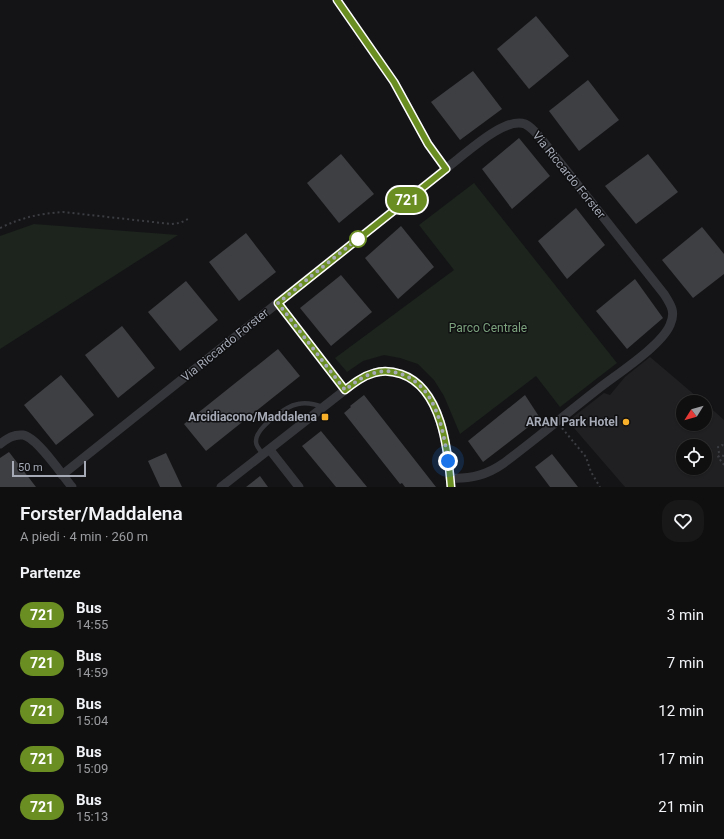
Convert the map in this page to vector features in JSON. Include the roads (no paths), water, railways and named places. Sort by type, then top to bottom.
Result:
[{"type":"street","points":[[337,0],[394,82],[428,144],[446,169]]},
{"type":"street","name":"Via Riccardo Forster","points":[[62,475],[446,169],[502,127],[519,123],[528,126],[546,145],[664,294],[672,308],[673,315],[668,328],[651,347],[504,463],[492,471],[472,478],[451,482]]},
{"type":"street","points":[[278,303],[345,390]]},
{"type":"street","points":[[221,487],[345,390],[364,377],[381,371],[399,373],[409,377],[419,383],[425,390],[433,403],[441,425],[451,482]]},
{"type":"street","points":[[0,444],[13,436],[28,436],[39,446],[72,487]]},
{"type":"street","points":[[267,452],[299,487]]},
{"type":"lane","points":[[267,452],[257,446],[256,440],[260,429],[265,424],[296,404],[309,403],[323,407]]},
{"type":"place","name":"Arcidiacono/Maddalena","points":[[325,417]]},
{"type":"place","name":"ARAN Park Hotel","points":[[626,422]]},
{"type":"park label","name":"Parco Centrale","points":[[488,328]]}]
